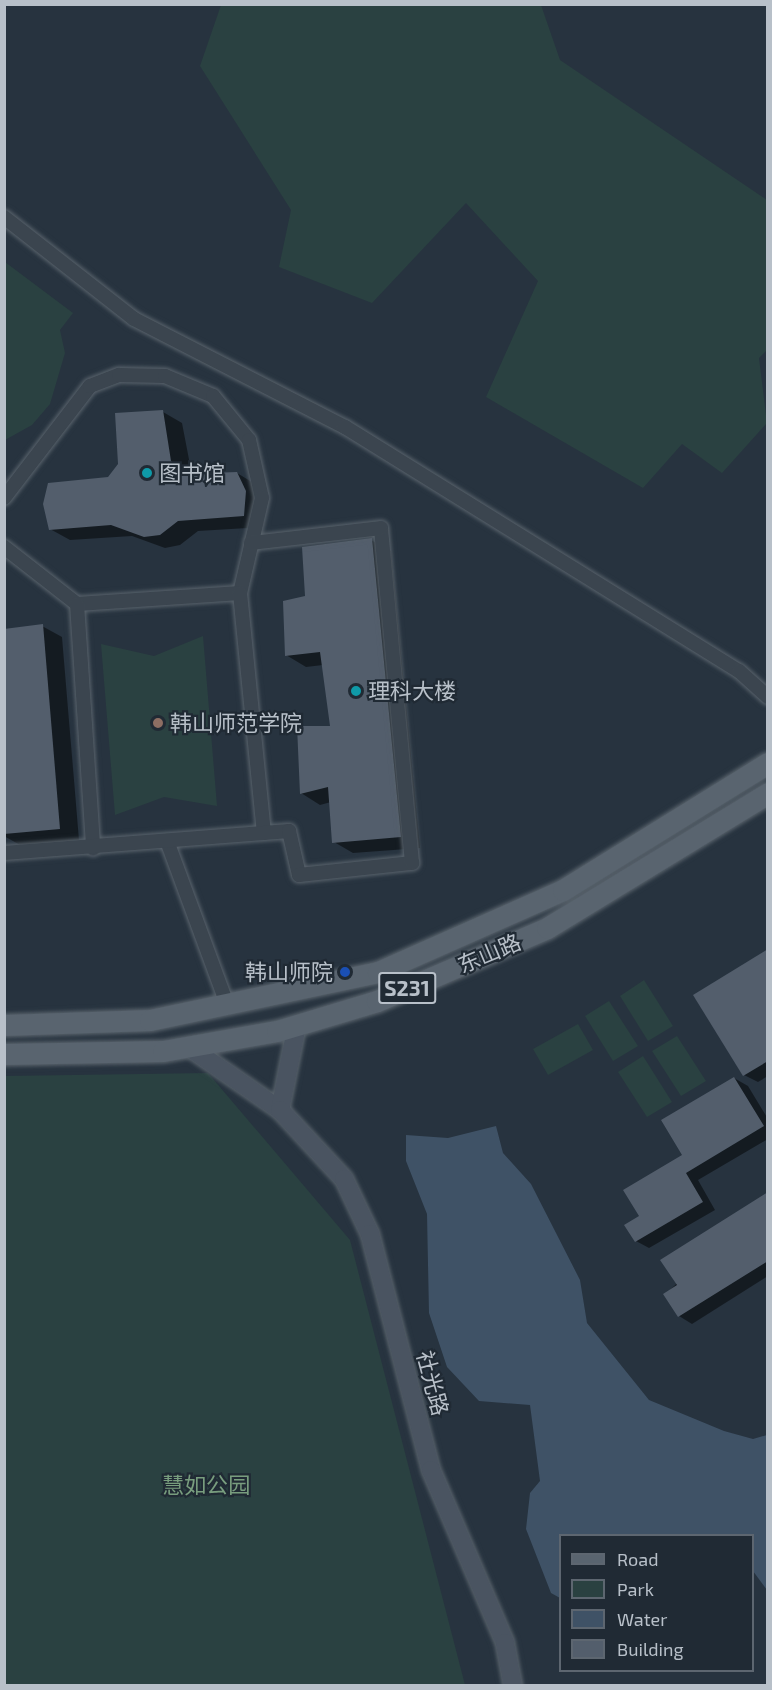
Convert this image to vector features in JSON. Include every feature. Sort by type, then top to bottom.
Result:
[{"type":"main road","name":"东山路","points":[[4,1025],[150,1020],[228,1007],[378,972],[447,946],[563,890],[768,763]]},
{"type":"main road","name":"东山路","points":[[4,1054],[189,1047],[297,1025],[377,1001],[547,928],[768,793]]},
{"type":"street","points":[[4,217],[134,319],[345,427],[739,671],[768,697]]},
{"type":"street","points":[[4,498],[90,386],[119,375],[165,376],[213,396],[249,440],[262,498],[240,593],[264,833]]},
{"type":"street","points":[[4,853],[93,848],[289,831],[298,875],[412,863],[381,528],[251,543]]},
{"type":"street","points":[[4,547],[77,604],[240,593]]},
{"type":"street","points":[[77,604],[93,848]]},
{"type":"street","points":[[167,841],[228,1007]]},
{"type":"street","points":[[279,1110],[297,1025]]},
{"type":"street","name":"社光路","points":[[189,1047],[279,1110],[344,1179],[370,1234],[431,1470],[505,1643],[513,1686]]},
{"type":"green space","points":[[221,5],[541,5],[560,60],[767,200],[767,350],[759,358],[767,423],[722,473],[682,444],[643,488],[486,397],[538,281],[466,203],[372,303],[279,267],[291,210],[200,66]]},
{"type":"green space","points":[[5,262],[73,313],[60,330],[65,353],[50,404],[32,425],[5,440]]},
{"type":"green space","points":[[203,636],[217,806],[164,797],[115,815],[101,644],[154,656]]},
{"type":"green space","points":[[644,980],[673,1026],[648,1041],[620,996]]},
{"type":"green space","points":[[609,1001],[638,1046],[613,1061],[585,1016]]},
{"type":"green space","points":[[578,1024],[593,1050],[548,1075],[533,1049]]},
{"type":"green space","points":[[677,1036],[706,1081],[681,1096],[652,1051]]},
{"type":"green space","points":[[643,1056],[672,1102],[647,1117],[618,1072]]},
{"type":"green space","name":"慧如公园","points":[[208,1073],[350,1240],[465,1685],[5,1685],[5,1076]]},
{"type":"water","points":[[496,1126],[503,1153],[531,1184],[580,1280],[587,1323],[649,1400],[724,1431],[753,1439],[767,1435],[767,1590],[754,1572],[754,1534],[559,1534],[559,1597],[551,1593],[526,1529],[530,1493],[540,1481],[530,1405],[479,1401],[447,1367],[429,1313],[427,1214],[406,1161],[406,1135],[448,1138]]},
{"type":"building","name":"图书馆","points":[[163,410],[171,461],[185,474],[237,472],[246,491],[244,516],[178,521],[160,535],[144,537],[111,525],[49,530],[43,504],[48,483],[108,477],[118,464],[115,413]]},
{"type":"building","name":"理科大楼","points":[[372,538],[401,837],[332,843],[328,787],[300,794],[297,726],[330,726],[320,652],[285,656],[283,601],[305,596],[302,547]]},
{"type":"building","points":[[43,624],[60,829],[4,834],[4,629]]},
{"type":"building","points":[[768,949],[768,1061],[743,1076],[693,995]]},
{"type":"building","points":[[734,1077],[764,1126],[686,1173],[703,1202],[635,1242],[624,1225],[639,1216],[623,1190],[682,1155],[661,1120]]},
{"type":"building","points":[[768,1192],[768,1261],[678,1317],[663,1294],[677,1285],[660,1260]]},
{"type":"place","name":"图书馆","points":[[147,473]]},
{"type":"place","name":"理科大楼","points":[[356,691]]},
{"type":"place","name":"韩山师范学院","points":[[158,723]]},
{"type":"place","name":"韩山师院","points":[[345,972]]}]
